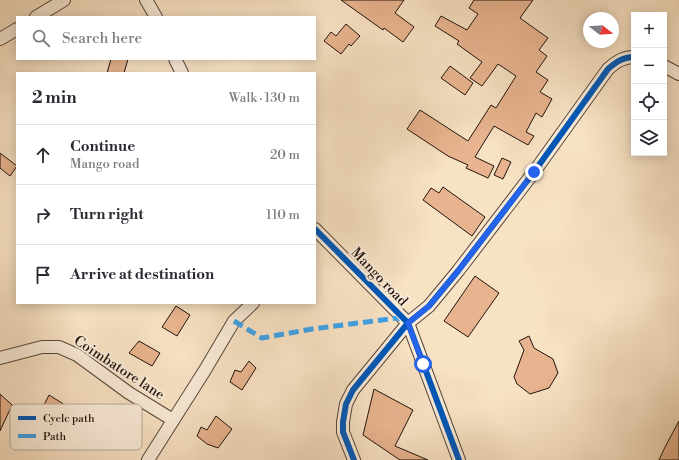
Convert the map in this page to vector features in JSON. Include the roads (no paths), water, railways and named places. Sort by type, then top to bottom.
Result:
[{"type":"street","points":[[38,16],[64,0]]},
{"type":"street","points":[[146,0],[155,16]]},
{"type":"street","points":[[0,40],[16,30]]},
{"type":"street","points":[[354,460],[343,432],[346,404],[353,390],[408,323],[429,306],[458,271],[534,172],[608,69],[618,61],[631,57]]},
{"type":"street","points":[[176,60],[182,72]]},
{"type":"street","points":[[667,68],[679,74]]},
{"type":"street","name":"Mango road","points":[[316,230],[408,323],[459,460]]},
{"type":"street","points":[[148,460],[234,321],[252,304]]},
{"type":"street","name":"Coimbatore lane","points":[[0,358],[42,347],[59,347],[77,355],[129,393],[172,420]]},
{"type":"street","points":[[346,439],[347,460]]}]
